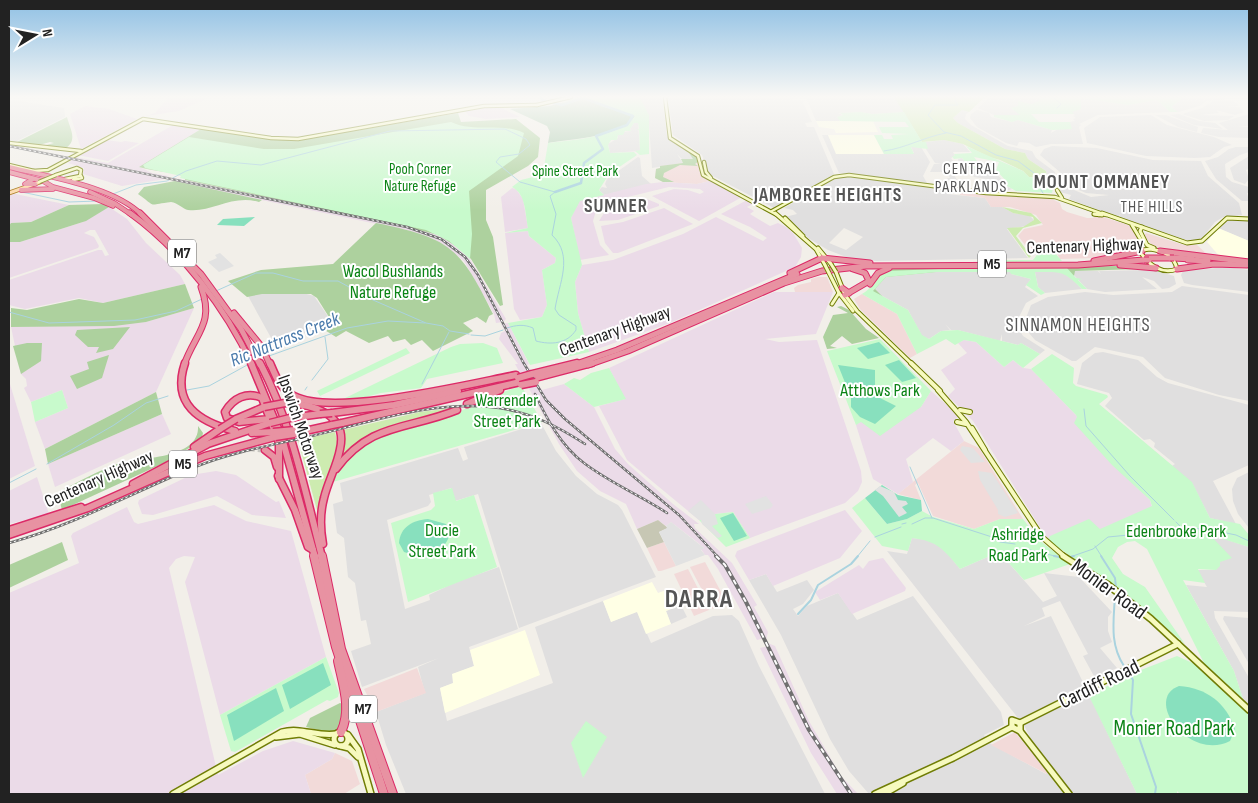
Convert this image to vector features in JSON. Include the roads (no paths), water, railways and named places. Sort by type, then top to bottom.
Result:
[{"type":"highway","points":[[9,169],[36,183],[47,183],[60,189]]},
{"type":"highway","points":[[9,169],[107,197]]},
{"type":"highway","points":[[20,189],[24,187],[22,183],[29,178]]},
{"type":"highway","points":[[64,179],[78,179],[107,197]]},
{"type":"highway","points":[[36,183],[32,188],[37,188],[47,183]]},
{"type":"highway","points":[[20,189],[60,189],[107,197]]},
{"type":"highway","name":"Ipswich Motorway","points":[[107,197],[124,202],[155,226],[208,291],[230,312],[277,400],[294,446],[324,565],[342,649],[393,794]]},
{"type":"highway","name":"M7","points":[[107,197],[124,211],[129,211],[152,231],[196,277],[195,280],[208,291]]},
{"type":"highway","points":[[1158,250],[1249,263]]},
{"type":"highway","points":[[1070,263],[1143,251]]},
{"type":"highway","points":[[755,290],[825,258],[897,264]]},
{"type":"highway","name":"Centenary Highway","points":[[534,377],[574,372],[634,349],[788,281],[819,272],[858,266],[1061,265],[1146,259]]},
{"type":"highway","name":"Centenary Highway","points":[[534,377],[626,346],[789,276],[821,268],[852,265],[1070,263],[1146,259],[1249,263]]},
{"type":"highway","points":[[1177,269],[1214,264],[1249,263]]},
{"type":"highway","points":[[1061,265],[1132,265],[1156,268]]},
{"type":"highway","points":[[846,297],[867,288],[876,275],[883,270],[918,266]]},
{"type":"highway","points":[[819,272],[850,269],[865,273],[868,283],[846,297]]},
{"type":"highway","points":[[840,290],[846,297]]},
{"type":"highway","points":[[208,291],[205,325],[183,365],[180,388],[186,402],[196,414],[214,425],[235,431]]},
{"type":"highway","name":"Ipswich Motorway","points":[[217,299],[256,361],[286,445],[336,649],[384,794]]},
{"type":"highway","points":[[230,312],[234,312],[241,320],[267,356],[276,380],[286,392],[306,401],[328,404],[534,377]]},
{"type":"highway","points":[[467,404],[519,380],[534,377]]},
{"type":"highway","name":"Centenary Highway","points":[[9,530],[93,502],[220,439],[269,421],[318,413],[377,408],[519,380]]},
{"type":"highway","name":"Centenary Highway","points":[[9,534],[58,520],[199,458],[274,435],[391,411],[519,380]]},
{"type":"highway","points":[[269,421],[235,422],[227,418],[225,412],[230,403],[242,397],[256,395],[262,398],[279,443],[279,479]]},
{"type":"highway","points":[[172,462],[236,419],[264,407],[285,403],[316,406],[328,412],[338,423],[342,442],[321,518],[326,561],[324,565]]},
{"type":"highway","points":[[330,480],[348,454],[373,435],[389,428],[433,419],[457,410]]},
{"type":"highway","points":[[252,433],[274,435]]},
{"type":"highway","points":[[97,504],[195,463],[248,448]]},
{"type":"highway","points":[[265,450],[276,460],[279,479],[295,510],[308,546],[313,550]]},
{"type":"highway","points":[[336,649],[347,707],[346,723],[342,734]]},
{"type":"main road","points":[[45,174],[48,170],[79,151],[114,134]]},
{"type":"main road","points":[[245,134],[275,139],[298,139],[323,134]]},
{"type":"main road","points":[[670,134],[670,138],[696,154],[701,160],[702,174],[774,211],[831,264],[836,272],[840,290],[832,304]]},
{"type":"main road","points":[[672,134],[698,154],[703,160],[707,175],[719,183]]},
{"type":"main road","points":[[9,143],[79,151]]},
{"type":"main road","points":[[59,164],[68,166],[65,170]]},
{"type":"main road","points":[[56,175],[65,170],[80,168],[78,179]]},
{"type":"main road","points":[[9,169],[48,170]]},
{"type":"main road","points":[[11,192],[69,169],[78,169],[78,179]]},
{"type":"main road","points":[[33,171],[64,179],[78,179]]},
{"type":"main road","points":[[774,211],[836,174],[989,193],[1055,194]]},
{"type":"main road","points":[[836,174],[843,175]]},
{"type":"main road","points":[[774,211],[835,178],[846,176],[986,194],[1051,197],[1065,200],[1179,242],[1199,244],[1205,242],[1221,222],[1232,217],[1247,219]]},
{"type":"main road","points":[[1056,190],[1065,200]]},
{"type":"main road","points":[[1043,195],[1065,200],[1180,241],[1197,243],[1203,240],[1218,223],[1226,218],[1247,219]]},
{"type":"main road","points":[[1051,197],[1058,201],[1065,200]]},
{"type":"main road","points":[[1094,214],[1107,216]]},
{"type":"main road","points":[[1132,225],[1145,246],[1143,256],[1156,268],[1171,271],[1177,269],[1177,264],[1170,257],[1148,246],[1142,237],[1141,227]]},
{"type":"main road","points":[[1138,234],[1141,227]]},
{"type":"main road","points":[[1142,237],[1143,232],[1154,233]]},
{"type":"main road","points":[[1143,251],[1158,250]]},
{"type":"main road","points":[[825,258],[825,265],[829,273],[846,297]]},
{"type":"main road","name":"Monier Road","points":[[846,297],[857,315],[960,410],[989,458]]},
{"type":"main road","name":"Monier Road","points":[[938,390],[968,425],[1042,538],[1062,555],[1124,597],[1249,709]]},
{"type":"main road","points":[[960,410],[970,412]]},
{"type":"main road","points":[[958,422],[968,425]]},
{"type":"main road","name":"Cardiff Road","points":[[1012,727],[1012,720],[1020,723],[1178,644]]},
{"type":"main road","points":[[1020,723],[1020,730]]},
{"type":"main road","points":[[875,794],[903,782],[1012,727],[1020,730],[1070,794]]},
{"type":"main road","points":[[173,794],[269,739],[293,729],[303,729],[325,736],[342,734],[355,743],[371,794]]},
{"type":"main road","points":[[269,739],[286,734],[300,734],[349,748],[359,758]]},
{"type":"main road","points":[[338,745],[333,741],[342,734]]},
{"type":"main road","points":[[338,745],[347,740],[342,734]]},
{"type":"main road","points":[[884,794],[903,782]]},
{"type":"waterway","points":[[113,194],[136,185],[167,181],[186,171],[217,161],[261,165],[377,134]]},
{"type":"waterway","points":[[507,328],[520,325],[533,328],[536,341],[547,343],[563,341],[576,330],[576,326],[559,315],[555,309],[562,280],[564,261],[559,243],[552,235],[556,214],[550,196],[555,192],[520,182],[496,162],[500,157],[519,154],[530,145],[526,139],[516,134]]},
{"type":"waterway","points":[[555,192],[581,183],[584,163],[603,149],[596,136],[600,134]]},
{"type":"waterway","points":[[884,151],[940,134]]},
{"type":"waterway","points":[[955,134],[961,136],[996,155],[1018,161],[1042,179],[1041,190],[1043,193]]},
{"type":"waterway","points":[[17,191],[69,202],[98,201]]},
{"type":"waterway","points":[[216,291],[256,273],[273,273],[303,281],[338,281],[373,300],[426,323],[443,326],[450,331],[469,334]]},
{"type":"waterway","points":[[9,312],[49,323],[135,320],[176,311],[202,299]]},
{"type":"waterway","name":"Ric Nattrass Creek","points":[[269,356],[347,328],[388,321],[425,323]]},
{"type":"waterway","points":[[471,335],[485,336],[503,330]]},
{"type":"waterway","points":[[422,384],[449,332]]},
{"type":"waterway","points":[[312,380],[328,359],[325,337]]},
{"type":"waterway","name":"Ric Nattrass Creek","points":[[187,390],[209,386],[249,364]]},
{"type":"waterway","name":"Ric Nattrass Creek","points":[[47,464],[114,425],[146,403],[168,396]]},
{"type":"waterway","points":[[1084,409],[1086,426],[1130,476],[1174,520]]},
{"type":"waterway","points":[[910,467],[932,518]]},
{"type":"waterway","name":"Ric Nattrass Creek","points":[[9,483],[36,469]]},
{"type":"waterway","points":[[912,524],[925,518],[932,518]]},
{"type":"waterway","points":[[932,518],[992,537],[1000,542],[1015,544]]},
{"type":"waterway","points":[[1176,522],[1181,527]]},
{"type":"waterway","points":[[902,524],[906,523]]},
{"type":"waterway","points":[[875,537],[901,527]]},
{"type":"waterway","points":[[1096,547],[1108,537],[1149,533],[1160,535],[1182,528],[1207,529],[1236,535],[1249,541]]},
{"type":"waterway","points":[[857,557],[870,541]]},
{"type":"waterway","points":[[1074,556],[1070,557],[1096,547]]},
{"type":"waterway","points":[[1096,547],[1102,557]]},
{"type":"waterway","points":[[1022,548],[1059,557],[1054,556]]},
{"type":"waterway","points":[[798,614],[811,600],[818,585],[851,564],[858,556]]},
{"type":"waterway","points":[[1101,556],[1115,578],[1116,587]]},
{"type":"waterway","points":[[1115,594],[1114,640],[1124,666]]},
{"type":"waterway","points":[[1129,673],[1133,680],[1131,714],[1156,787],[1155,794]]},
{"type":"tunnel","points":[[249,448],[265,450]]},
{"type":"railway","points":[[9,146],[407,227],[441,239],[465,257],[478,275],[523,362],[546,400],[565,419],[679,515],[718,557]]},
{"type":"railway","points":[[535,394],[551,424]]},
{"type":"railway","points":[[9,543],[57,527],[195,467],[223,457],[404,413],[428,409],[476,406],[511,410],[551,424]]},
{"type":"railway","points":[[551,424],[585,444]]},
{"type":"railway","points":[[551,424],[568,449],[584,463],[604,477],[667,513]]},
{"type":"railway","points":[[716,556],[725,565],[746,602],[809,730],[851,794]]},
{"type":"district","name":"CENTRAL PARKLANDS","points":[[971,178]]},
{"type":"district","name":"MOUNT OMMANEY","points":[[1102,182]]},
{"type":"district","name":"JAMBOREE HEIGHTS","points":[[828,195]]},
{"type":"district","name":"SUMNER","points":[[616,206]]},
{"type":"district","name":"THE HILLS","points":[[1152,207]]},
{"type":"district","name":"SINNAMON HEIGHTS","points":[[1078,325]]},
{"type":"district","name":"DARRA","points":[[699,599]]},
{"type":"park label","name":"Spine Street Park","points":[[575,171]]},
{"type":"park label","name":"Pooh Corner Nature Refuge","points":[[420,178]]},
{"type":"park label","name":"Wacol Bushlands Nature Refuge","points":[[393,281]]},
{"type":"park label","name":"Atthows Park","points":[[880,390]]},
{"type":"park label","name":"Warrender Street Park","points":[[507,410]]},
{"type":"park label","name":"Edenbrooke Park","points":[[1176,531]]},
{"type":"park label","name":"Ducie Street Park","points":[[442,540]]},
{"type":"park label","name":"Ashridge Road Park","points":[[1018,544]]},
{"type":"park label","name":"Monier Road Park","points":[[1174,728]]}]
